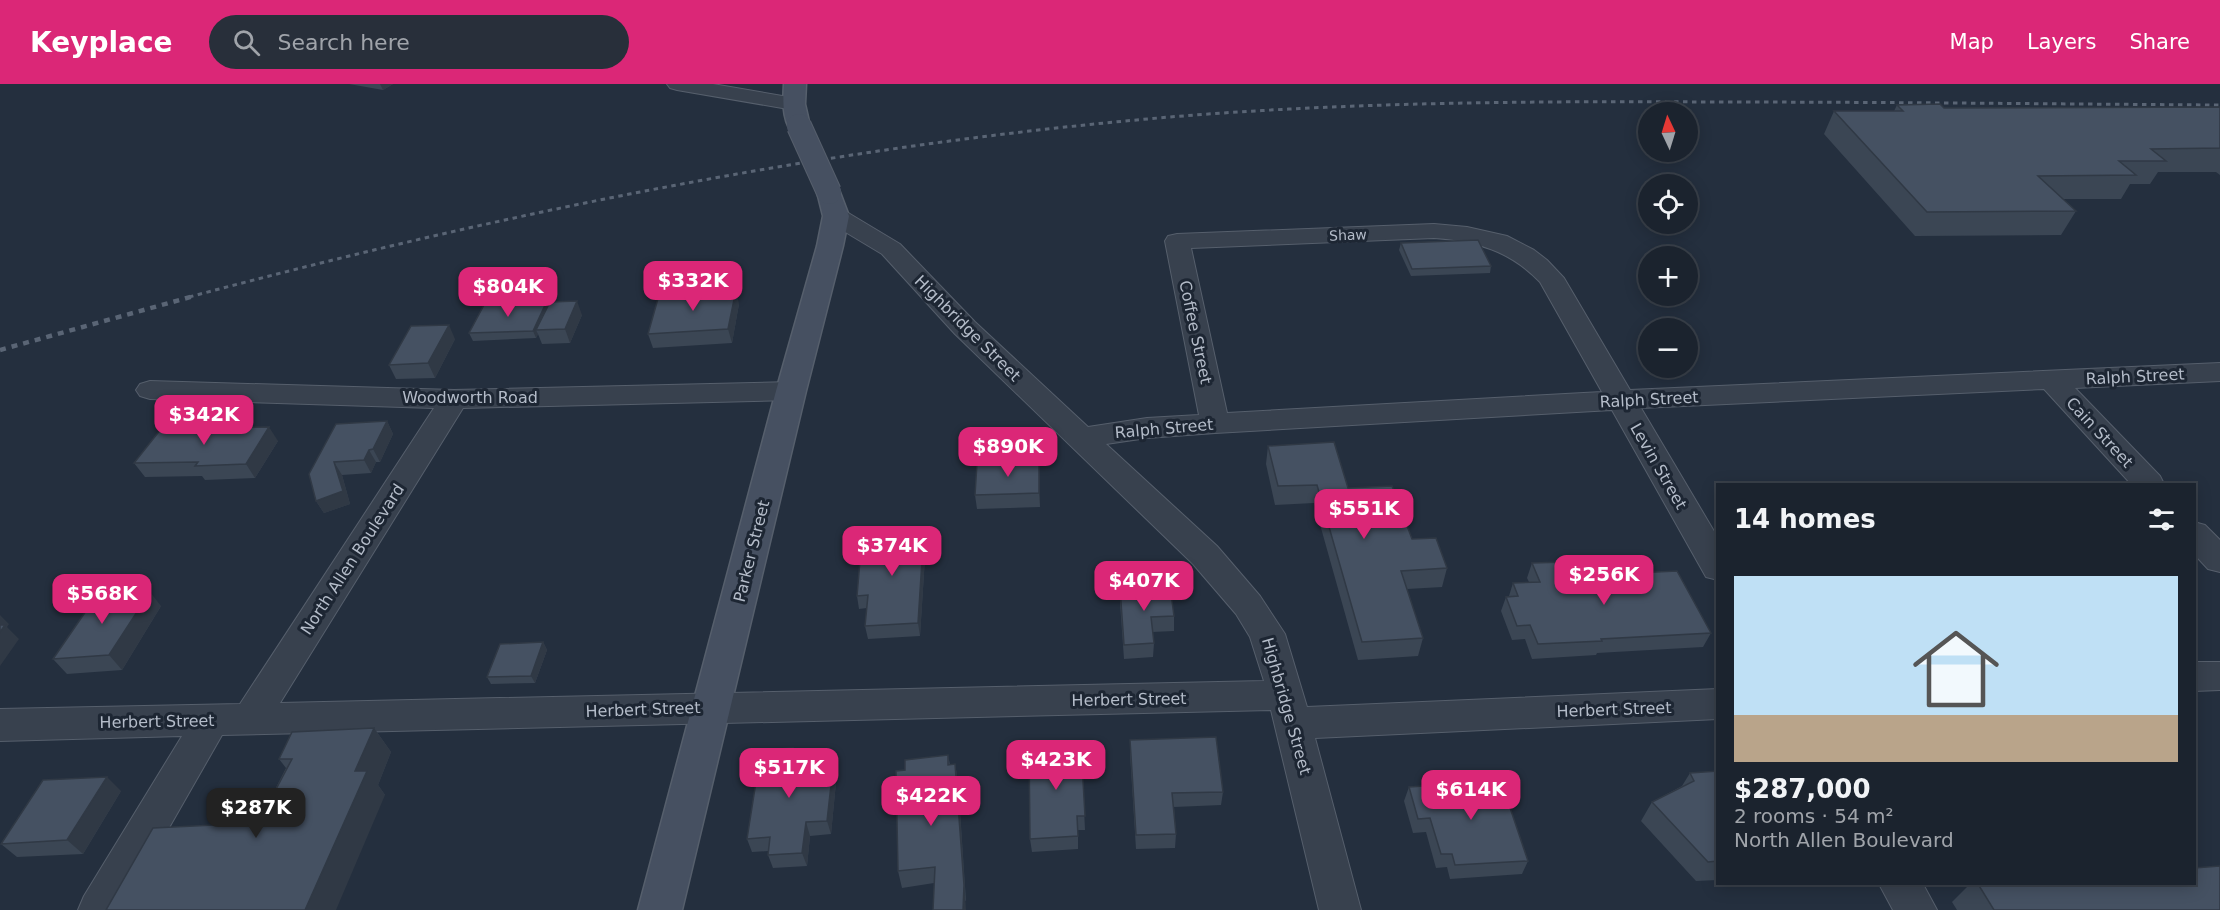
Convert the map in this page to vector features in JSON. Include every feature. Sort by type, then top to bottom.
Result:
[{"type":"street","points":[[677,84],[796,105],[832,204]]},
{"type":"street","name":"Parker Street","points":[[660,910],[791,391],[830,246],[832,204]]},
{"type":"street","name":"Highbridge Street","points":[[832,204],[891,249],[965,328],[1205,555],[1227,580],[1267,634],[1290,709],[1340,910]]},
{"type":"street","name":"Shaw","points":[[1177,241],[1434,231],[1462,232],[1491,238],[1516,249]]},
{"type":"street","name":"Coffee Street","points":[[1177,241],[1215,423]]},
{"type":"street","name":"Levin Street","points":[[1516,249],[1537,262],[1551,278],[1716,565]]},
{"type":"street","name":"Ralph Street","points":[[1079,438],[1147,428],[1215,423],[1621,400],[2220,372]]},
{"type":"street","name":"Cain Street","points":[[2051,380],[2148,483]]},
{"type":"street","name":"Woodworth Road","points":[[150,390],[454,399],[791,391]]},
{"type":"street","name":"North Allen Boulevard","points":[[250,719],[454,399]]},
{"type":"street","points":[[2196,535],[2220,560]]},
{"type":"street","points":[[2196,677],[2220,676]]},
{"type":"street","name":"Herbert Street","points":[[0,725],[712,707],[1290,709],[1716,704]]},
{"type":"street","points":[[99,910],[212,720]]},
{"type":"street","points":[[1901,885],[1916,910]]},
{"type":"building","points":[[1940,104],[1944,108],[2220,107],[2220,148],[2151,149],[2166,161],[2119,161],[2136,175],[2038,176],[2076,211],[1927,212],[1834,111],[1903,111],[1897,105]]},
{"type":"building","points":[[1478,240],[1491,266],[1412,269],[1401,243]]},
{"type":"building","points":[[736,290],[728,329],[648,334],[659,295]]},
{"type":"building","points":[[577,301],[565,329],[536,330],[550,302]]},
{"type":"building","points":[[546,303],[533,331],[469,333],[484,305]]},
{"type":"building","points":[[449,325],[428,363],[389,365],[411,326]]},
{"type":"building","points":[[387,421],[373,449],[369,450],[364,460],[334,462],[343,491],[316,501],[309,474],[336,424]]},
{"type":"building","points":[[269,427],[246,464],[195,466],[198,462],[134,463],[161,429]]},
{"type":"building","points":[[1334,442],[1348,488],[1392,486],[1412,539],[1436,538],[1447,568],[1401,571],[1423,638],[1362,642],[1317,485],[1278,486],[1268,446]]},
{"type":"building","points":[[1039,461],[1039,493],[975,495],[977,463]]},
{"type":"building","points":[[924,529],[918,623],[865,626],[868,595],[857,596],[860,560],[864,559],[867,532]]},
{"type":"building","points":[[1566,562],[1573,576],[1677,571],[1711,633],[1538,644],[1530,625],[1517,626],[1506,597],[1518,596],[1513,583],[1540,582],[1532,563]]},
{"type":"building","points":[[1170,586],[1174,616],[1151,617],[1154,643],[1124,645],[1120,588]]},
{"type":"building","points":[[150,592],[109,655],[53,659],[97,595]]},
{"type":"building","points":[[543,642],[531,676],[487,677],[500,644]]},
{"type":"building","points":[[374,728],[355,771],[367,771],[305,910],[106,910],[153,828],[258,823],[292,759],[279,759],[292,732]]},
{"type":"building","points":[[1216,737],[1223,792],[1172,793],[1176,834],[1136,835],[1130,740]]},
{"type":"building","points":[[1081,745],[1085,816],[1077,816],[1078,836],[1030,839],[1029,747]]},
{"type":"building","points":[[793,748],[791,761],[834,758],[827,821],[806,822],[802,853],[768,855],[770,837],[747,839],[761,750]]},
{"type":"building","points":[[948,755],[948,765],[955,764],[964,885],[963,910],[933,910],[935,867],[898,871],[896,771],[905,770],[905,760]]},
{"type":"building","points":[[1716,771],[1716,861],[1708,862],[1652,802],[1694,781],[1690,773]]},
{"type":"building","points":[[107,777],[67,840],[1,844],[43,780]]},
{"type":"building","points":[[1464,778],[1466,783],[1501,781],[1528,861],[1455,865],[1452,854],[1441,854],[1430,818],[1418,819],[1409,787],[1438,785],[1437,779]]},
{"type":"building","points":[[2220,866],[2220,910],[1994,910],[1979,885],[2196,885],[2196,868]]},
{"type":"railway","points":[[189,297],[431,237],[675,185],[922,145],[1045,129],[1170,117],[1374,105],[1511,102],[2220,105]]},
{"type":"railway","points":[[0,350],[194,296]]}]
